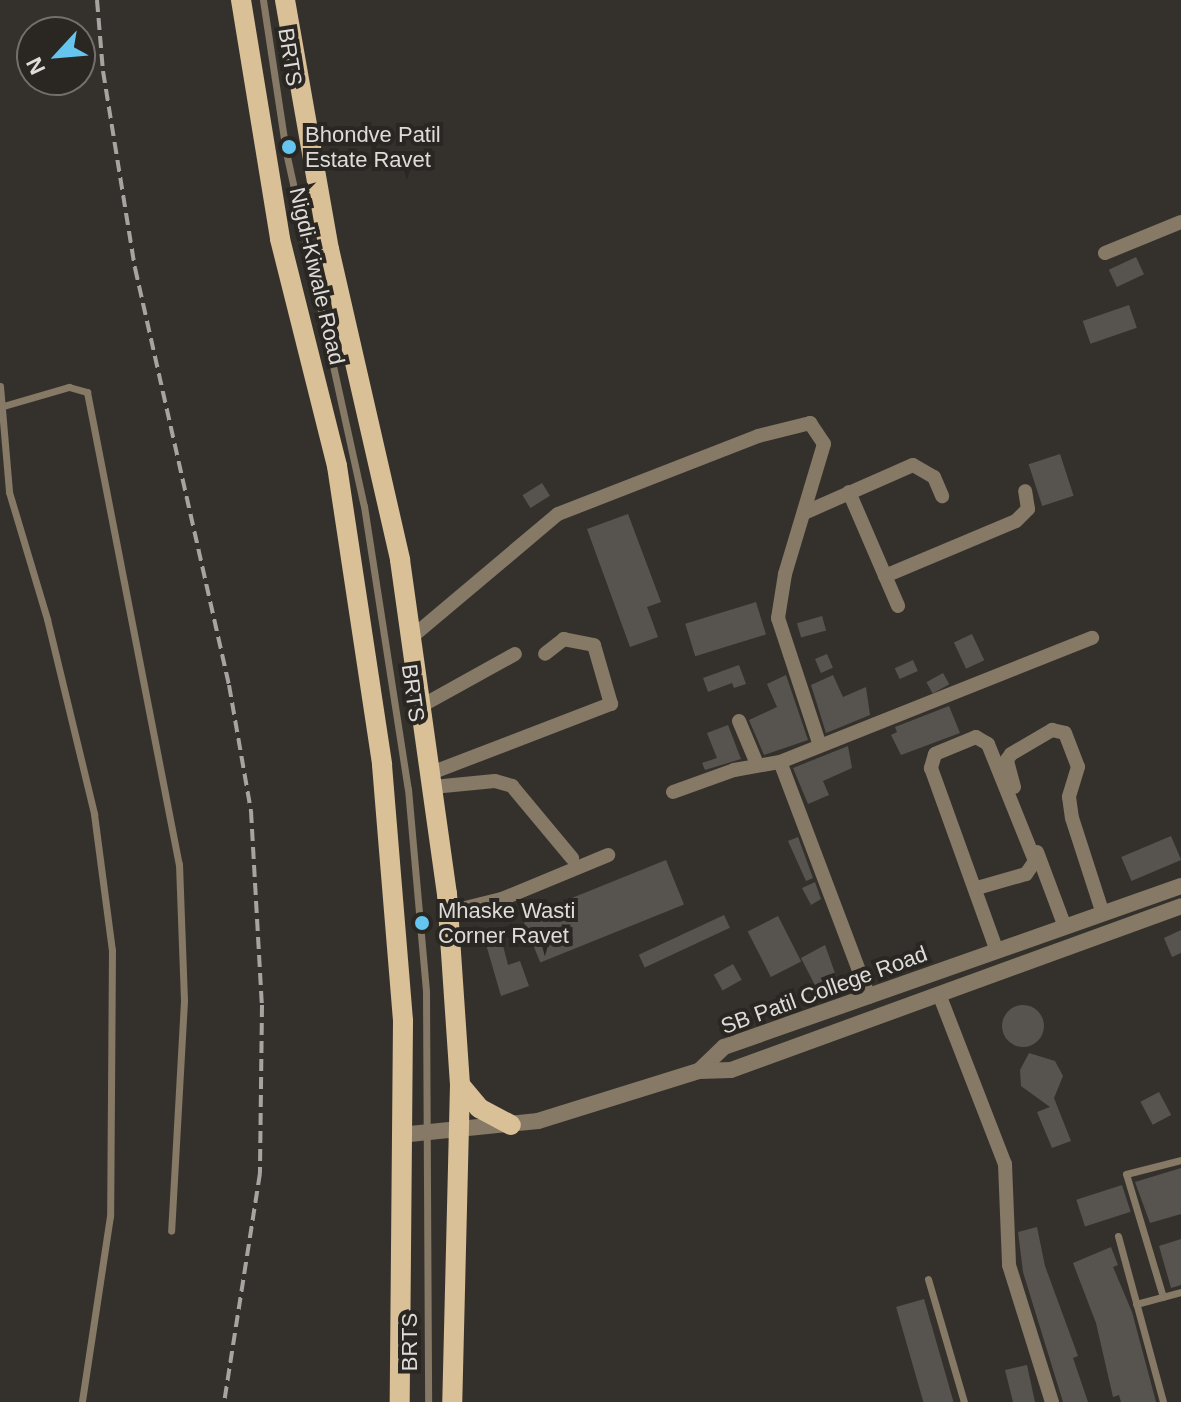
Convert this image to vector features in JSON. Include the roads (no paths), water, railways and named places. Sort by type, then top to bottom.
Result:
[{"type":"main road","name":"Nigdi-Kiwale Road","points":[[241,0],[280,239],[337,466],[382,765],[403,1021],[400,1402]]},
{"type":"main road","name":"Nigdi-Kiwale Road","points":[[285,0],[329,249],[413,636],[449,912],[460,1085],[452,1402]]},
{"type":"main road","points":[[460,1085],[479,1108],[511,1125]]},
{"type":"street","points":[[1105,253],[1181,222]]},
{"type":"street","points":[[413,636],[558,514],[800,422],[820,430],[824,444],[778,618],[819,743]]},
{"type":"street","points":[[804,513],[913,465],[934,477],[942,496]]},
{"type":"street","points":[[885,576],[1016,521],[1028,509],[1025,491]]},
{"type":"street","points":[[849,492],[898,606]]},
{"type":"street","points":[[673,792],[757,764],[780,762],[819,743],[1092,638]]},
{"type":"street","points":[[432,780],[611,704],[594,645],[564,639],[545,654]]},
{"type":"street","points":[[423,705],[515,654]]},
{"type":"street","points":[[739,721],[757,764]]},
{"type":"street","points":[[1065,927],[1007,760],[1052,730],[1065,733],[1075,754],[1072,818],[1103,914]]},
{"type":"street","points":[[977,888],[1026,874],[1035,861],[988,744],[976,737],[931,759],[997,951]]},
{"type":"street","points":[[780,762],[869,997]]},
{"type":"street","points":[[432,780],[495,781],[512,786],[572,858]]},
{"type":"street","points":[[449,912],[502,899],[608,855]]},
{"type":"street","name":"SB Patil College Road","points":[[699,1071],[724,1047],[1181,886]]},
{"type":"street","name":"SB Patil College Road","points":[[699,1071],[731,1070],[1181,906]]},
{"type":"street","points":[[939,994],[1005,1164],[1009,1265],[1052,1402]]},
{"type":"street","points":[[400,1135],[511,1125],[580,1110],[699,1071]]},
{"type":"lane","name":"BRTS","points":[[263,0],[286,152],[364,506],[395,691],[423,938],[428,1134],[428,1402]]},
{"type":"lane","points":[[0,386],[9,492],[47,619],[94,814],[111,937],[110,1216],[82,1402]]},
{"type":"lane","points":[[1,406],[69,387],[87,392],[179,864],[184,1001],[171,1231]]},
{"type":"lane","points":[[1163,1297],[1126,1174],[1181,1160]]},
{"type":"lane","points":[[1118,1236],[1163,1402]]},
{"type":"lane","points":[[928,1279],[964,1402]]},
{"type":"lane","points":[[1136,1304],[1181,1292]]},
{"type":"railway","points":[[97,0],[103,71],[135,268],[229,685],[251,811],[262,1005],[260,1173],[224,1402]]},
{"type":"place","name":"Bhondve Patil Estate Ravet","points":[[289,147]]},
{"type":"place","name":"Mhaske Wasti Corner Ravet","points":[[422,923]]}]
